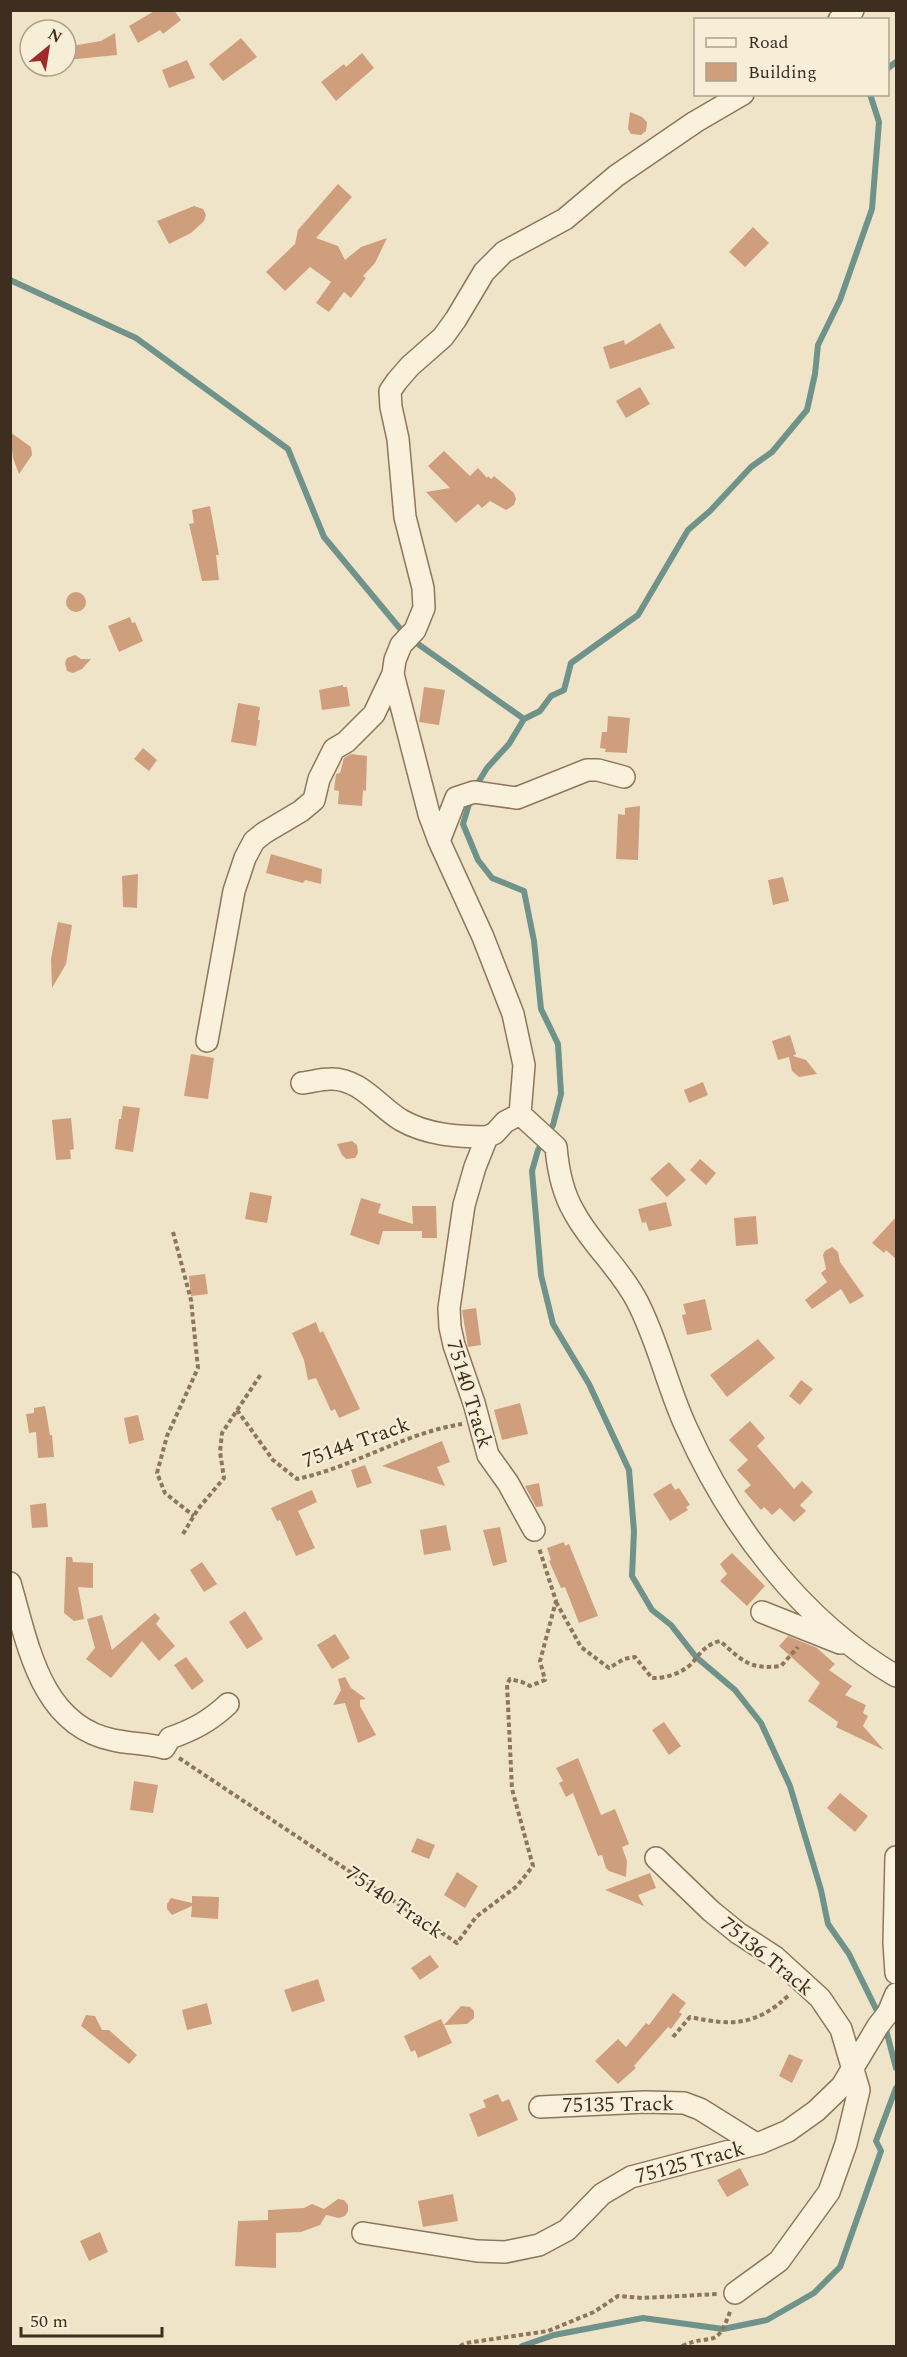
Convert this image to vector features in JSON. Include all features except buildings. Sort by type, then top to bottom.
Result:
[{"type":"street","points":[[207,1041],[234,891],[245,858],[254,842],[264,833],[301,811],[314,800],[319,779],[334,749],[346,742],[374,714],[393,674],[401,645],[415,630],[424,609],[423,588],[405,517],[398,439],[390,392],[410,366],[443,337],[456,320],[484,272],[504,252],[565,219],[616,176],[695,122],[740,96]]},
{"type":"street","points":[[393,674],[417,770],[439,841],[483,937],[513,1014],[524,1065],[520,1114],[556,1147],[558,1170],[574,1213],[620,1273],[637,1301],[666,1371],[685,1427],[726,1504],[778,1576],[839,1636],[897,1676]]},
{"type":"street","points":[[439,841],[456,798],[474,792],[517,798],[548,788],[574,774],[588,770],[598,770],[624,777]]},
{"type":"street","points":[[302,1083],[330,1079],[350,1083],[401,1120],[424,1130],[463,1137],[487,1137],[505,1122],[520,1114]]},
{"type":"street","name":"75140 Track","points":[[487,1137],[464,1205],[449,1308],[450,1327],[488,1455],[508,1484],[534,1530]]},
{"type":"street","points":[[10,1583],[36,1672],[48,1695],[68,1717],[88,1731],[113,1740],[144,1743],[164,1748],[170,1738],[193,1730],[213,1719],[228,1704]]},
{"type":"street","points":[[762,1612],[862,1653]]},
{"type":"street","points":[[897,1857],[895,1944],[897,1973]]},
{"type":"street","name":"75136 Track","points":[[656,1858],[711,1911],[738,1933],[775,1957],[820,1998],[837,2022],[847,2044],[859,2090],[846,2144],[829,2192],[779,2261],[735,2293]]},
{"type":"street","name":"75125 Track","points":[[363,2233],[477,2251],[505,2252],[539,2245],[567,2230],[602,2194],[631,2177],[756,2144],[788,2131],[816,2111],[842,2086],[887,2011]]},
{"type":"street","name":"75135 Track","points":[[540,2107],[645,2102],[684,2103],[700,2109],[743,2138],[756,2144]]},
{"type":"path","points":[[173,1232],[191,1300],[198,1368],[167,1436],[157,1473],[165,1493],[194,1516]]},
{"type":"path","points":[[183,1534],[224,1478],[220,1452],[222,1433],[261,1374]]},
{"type":"path","name":"75144 Track","points":[[237,1410],[273,1460],[297,1479],[317,1475],[409,1438],[480,1422]]},
{"type":"path","points":[[534,1530],[556,1601],[581,1647],[609,1668],[624,1659],[635,1657],[652,1678],[663,1679],[692,1663],[711,1643],[720,1641],[752,1667],[781,1666],[813,1631]]},
{"type":"path","name":"75140 Track","points":[[164,1748],[457,1943],[476,1917],[517,1886],[533,1866],[512,1789],[507,1684],[510,1679],[530,1686],[545,1680],[540,1661],[556,1601]]},
{"type":"path","points":[[673,2037],[690,2017],[732,2024],[754,2018],[777,2006],[801,1980]]},
{"type":"path","points":[[460,2346],[466,2343],[548,2331],[594,2312],[618,2296],[642,2298],[735,2293],[723,2329],[715,2339],[682,2346]]},
{"type":"waterway","points":[[889,67],[896,62]]},
{"type":"waterway","points":[[476,786],[487,768],[509,744],[524,719],[540,711],[551,696],[564,690],[571,663],[638,615],[688,530],[710,511],[751,467],[772,452],[807,410],[815,374],[818,345],[840,300],[872,209],[879,122],[871,96]]},
{"type":"waterway","points":[[10,280],[136,338],[288,449],[324,537],[402,631]]},
{"type":"waterway","points":[[418,644],[524,719]]},
{"type":"waterway","points":[[470,801],[463,824],[478,860],[492,878],[524,891],[534,941],[541,1009],[558,1044],[561,1094],[553,1125],[538,1150],[532,1171],[541,1275],[553,1324],[589,1384],[629,1470],[634,1531],[632,1576],[652,1610],[671,1625],[696,1657],[735,1690],[761,1723],[790,1786],[821,1890],[828,1924],[849,1954],[880,2017]]},
{"type":"waterway","points":[[885,2026],[896,2068]]},
{"type":"waterway","points":[[522,2346],[554,2335],[643,2318],[723,2329],[767,2320],[814,2293],[840,2267],[881,2151],[876,2141],[896,2088]]}]
